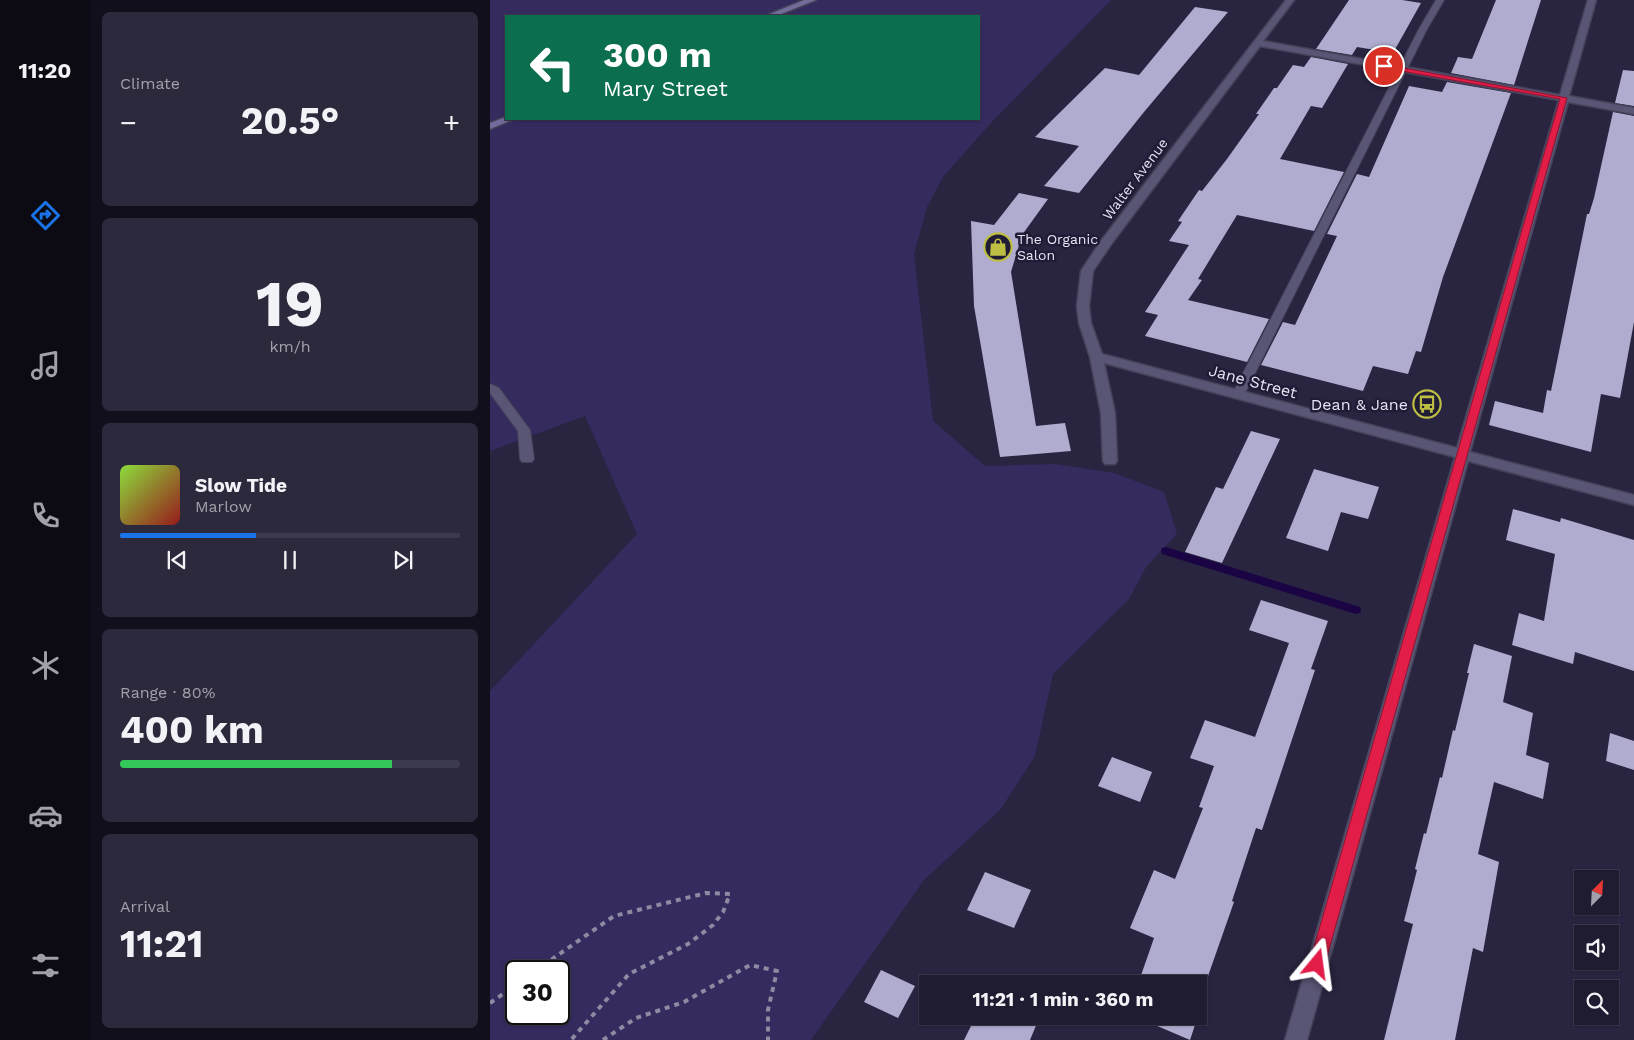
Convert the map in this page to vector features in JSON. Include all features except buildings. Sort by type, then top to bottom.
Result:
[{"type":"main road","points":[[773,15],[812,0]]},
{"type":"main road","points":[[490,126],[507,120]]},
{"type":"street","name":"Walter Avenue","points":[[1110,461],[1108,413],[1096,358],[1085,323],[1083,306],[1087,271],[1107,241],[1290,0]]},
{"type":"street","points":[[1296,1040],[1592,0]]},
{"type":"street","points":[[1258,43],[1634,111]]},
{"type":"street","name":"Jane Street","points":[[1096,358],[1634,500]]},
{"type":"lane","points":[[1238,395],[1403,69],[1440,0]]},
{"type":"lane","points":[[490,388],[495,391],[524,430],[528,460]]},
{"type":"path","points":[[551,960],[614,916],[706,893],[730,894],[727,906],[713,928],[688,945],[656,959],[628,975],[583,1022],[570,1040]]},
{"type":"path","points":[[603,1040],[636,1018],[684,1002],[750,966],[777,972],[768,1010],[768,1040]]},
{"type":"path","points":[[490,1003],[505,993]]},
{"type":"shaded area","points":[[490,0],[1111,0],[989,125],[943,177],[927,207],[914,254],[933,421],[985,466],[1055,464],[1114,473],[1164,492],[1177,534],[1146,567],[1129,599],[1053,674],[1035,756],[1000,810],[924,880],[811,1040],[490,1040],[490,691],[637,534],[585,416],[490,451]]},
{"type":"waterway","points":[[1166,551],[1356,610]]},
{"type":"place","name":"The Organic Salon","points":[[998,247]]},
{"type":"place","name":"Dean & Jane","points":[[1427,404]]},
{"type":"route","points":[[1317,964],[1564,98],[1384,66]]}]
